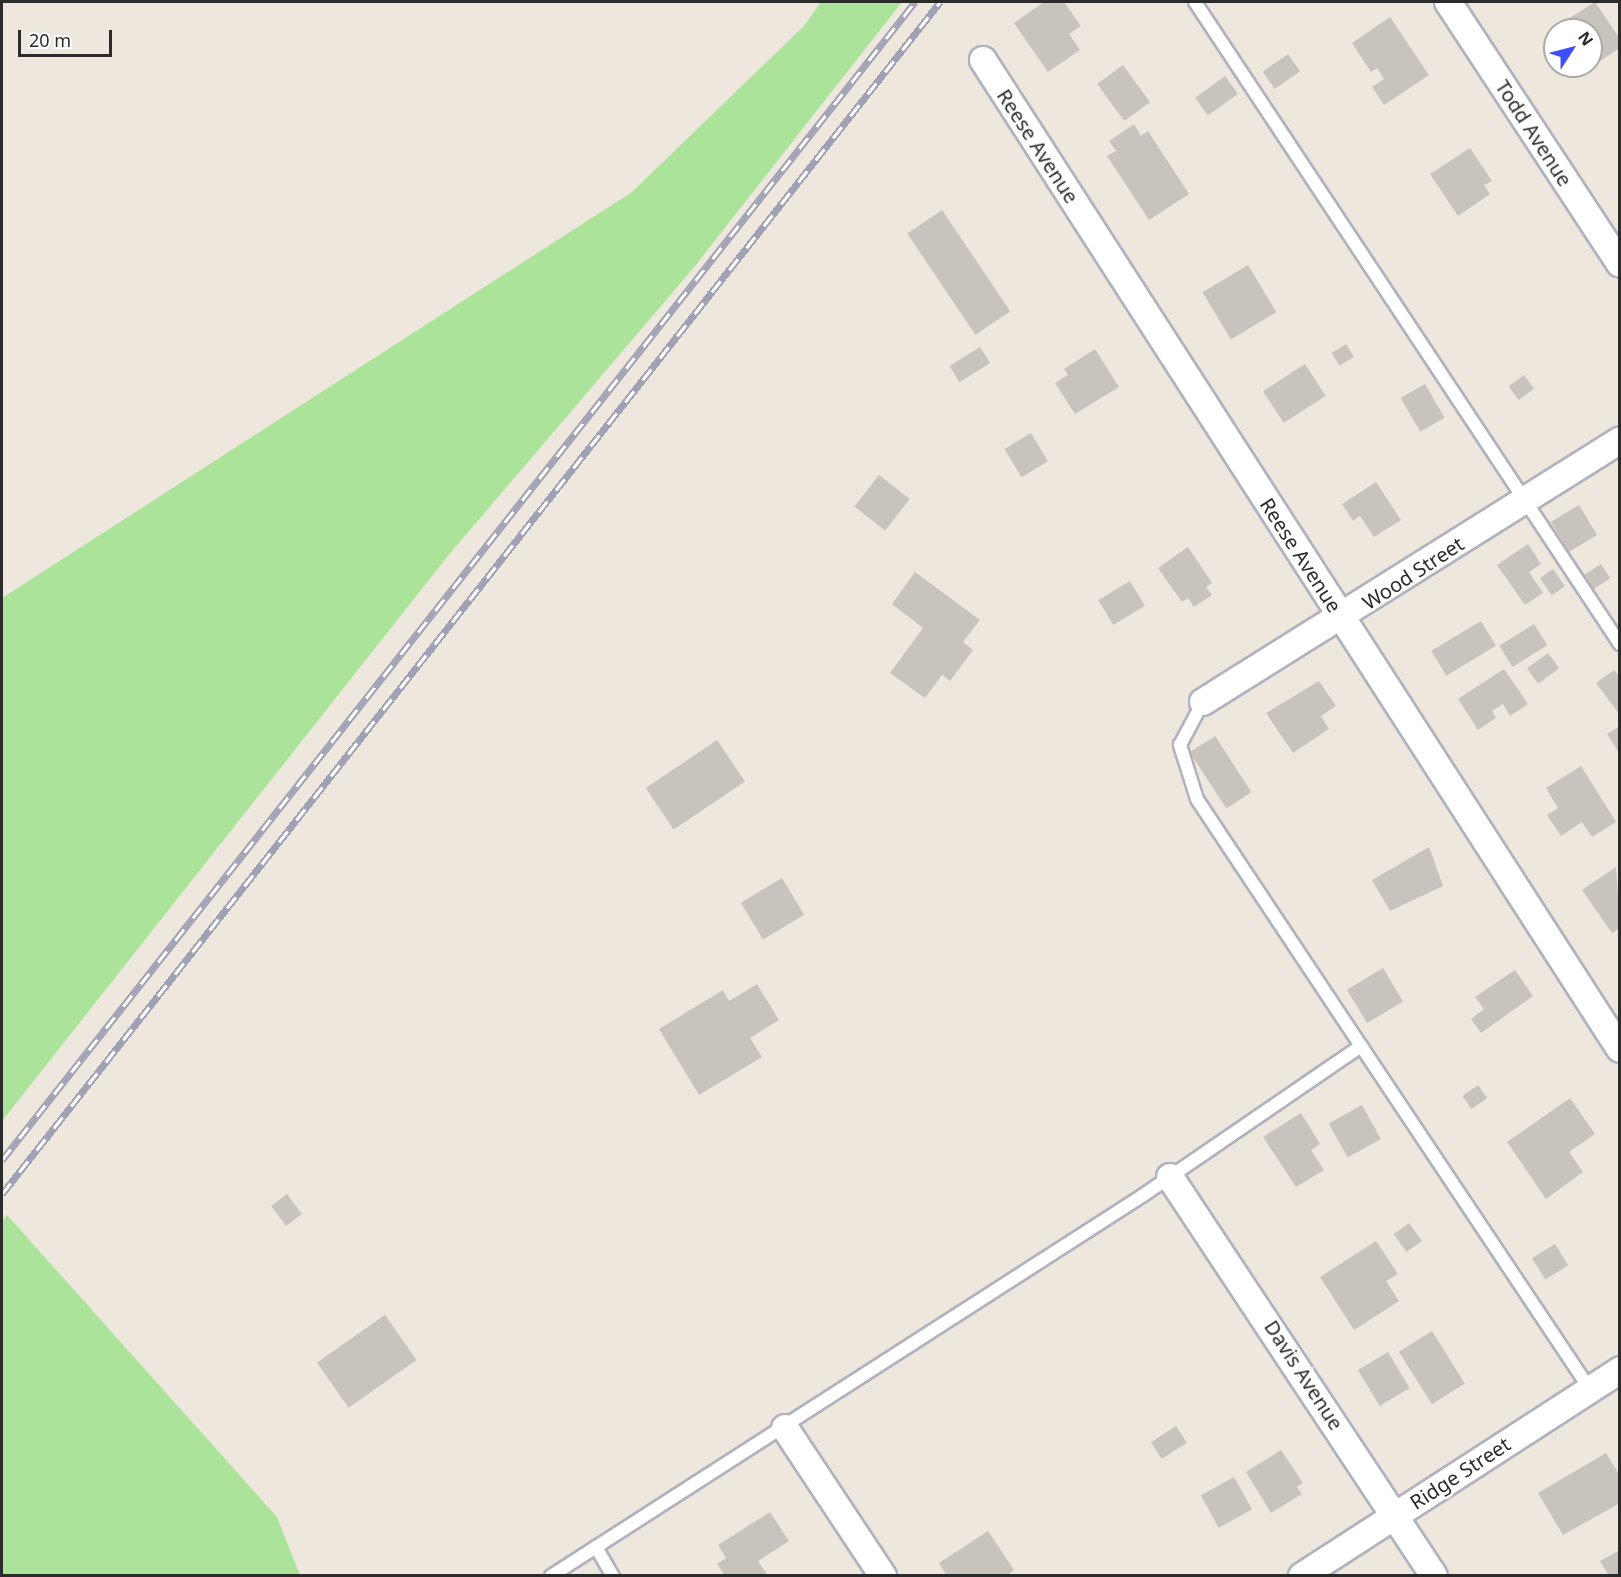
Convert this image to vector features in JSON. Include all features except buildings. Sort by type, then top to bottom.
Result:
[{"type":"street","name":"Todd Avenue","points":[[1448,2],[1620,264]]},
{"type":"street","name":"Reese Avenue","points":[[983,60],[1620,1049]]},
{"type":"street","name":"Wood Street","points":[[1203,702],[1342,619],[1620,440]]},
{"type":"street","name":"Davis Avenue","points":[[1170,1177],[1434,1575]]},
{"type":"street","name":"Ridge Street","points":[[1302,1575],[1620,1370]]},
{"type":"street","points":[[785,1428],[882,1575]]},
{"type":"lane","points":[[1195,2],[1527,499],[1620,644]]},
{"type":"lane","points":[[1203,702],[1180,745],[1192,790],[1590,1389]]},
{"type":"lane","points":[[551,1575],[785,1428],[1170,1177],[1361,1046]]},
{"type":"lane","points":[[596,1547],[613,1575]]},
{"type":"green space","points":[[821,2],[902,2],[695,266],[447,557],[2,1121],[2,598],[632,192],[804,26]]},
{"type":"green space","points":[[7,1215],[277,1517],[300,1575],[2,1575],[2,1222]]},
{"type":"railway","points":[[2,1160],[915,2]]},
{"type":"railway","points":[[2,1194],[940,2]]}]
